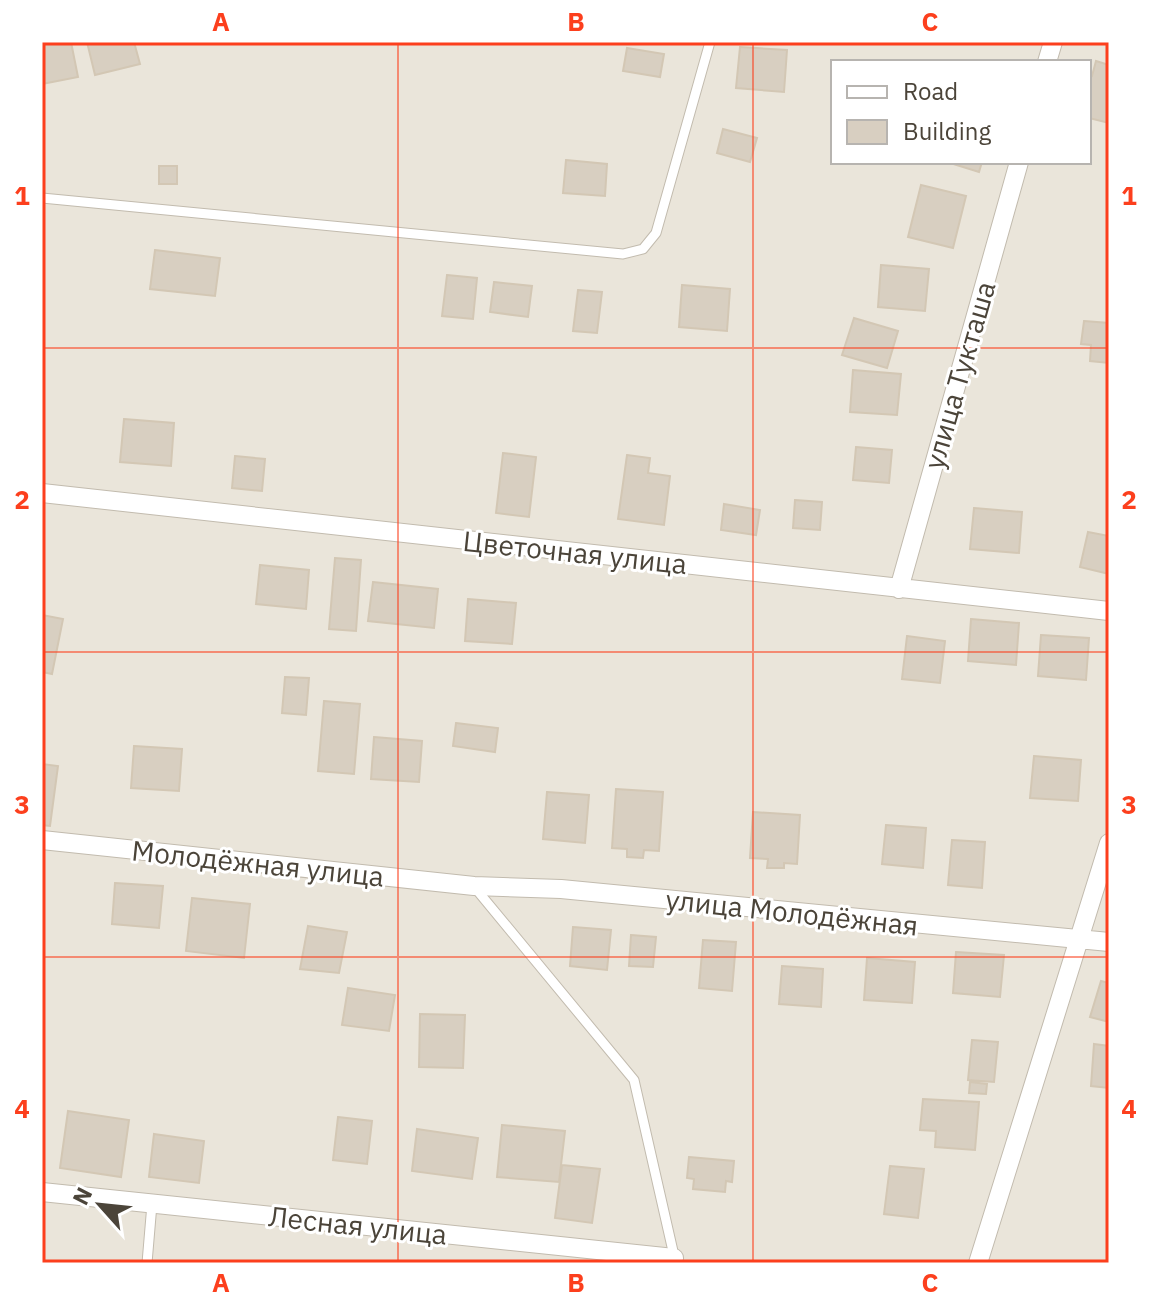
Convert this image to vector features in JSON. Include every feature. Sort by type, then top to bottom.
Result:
[{"type":"street","name":"улица Тукташа","points":[[899,589],[1018,164]]},
{"type":"street","name":"Цветочная улица","points":[[42,493],[1109,611]]},
{"type":"street","name":"Молодёжная улица","points":[[42,840],[474,886]]},
{"type":"street","points":[[978,1263],[1109,843]]},
{"type":"street","name":"улица Молодёжная","points":[[474,886],[561,889],[1109,942]]},
{"type":"street","name":"Лесная улица","points":[[42,1192],[675,1260]]},
{"type":"lane","points":[[42,198],[623,254],[633,252],[643,249],[656,233],[710,42]]},
{"type":"lane","points":[[474,886],[634,1080],[675,1260]]},
{"type":"lane","points":[[147,1263],[152,1204]]},
{"type":"shaded area","points":[[42,42],[1109,42],[1109,1263],[42,1263]]},
{"type":"building","points":[[42,42],[71,42],[78,77],[42,84]]},
{"type":"building","points":[[87,42],[134,42],[140,64],[95,75]]},
{"type":"building","points":[[740,47],[787,50],[784,92],[736,88]]},
{"type":"building","points":[[627,48],[664,54],[660,77],[623,71]]},
{"type":"building","points":[[1096,61],[1109,65],[1109,123],[1091,118],[1092,76]]},
{"type":"building","points":[[723,129],[757,138],[750,162],[717,153]]},
{"type":"building","points":[[566,160],[607,164],[605,196],[563,193]]},
{"type":"building","points":[[953,164],[981,164],[979,172]]},
{"type":"building","points":[[159,166],[177,166],[177,184],[159,184]]},
{"type":"building","points":[[921,185],[966,196],[953,248],[908,237]]},
{"type":"building","points":[[155,250],[220,258],[215,296],[150,289]]},
{"type":"building","points":[[881,265],[929,269],[925,311],[878,307]]},
{"type":"building","points":[[447,275],[477,278],[473,319],[442,316]]},
{"type":"building","points":[[494,282],[532,286],[528,317],[490,312]]},
{"type":"building","points":[[682,285],[730,289],[727,331],[679,327]]},
{"type":"building","points":[[578,290],[602,292],[597,333],[573,331]]},
{"type":"building","points":[[854,318],[898,331],[887,368],[842,355]]},
{"type":"building","points":[[1084,321],[1109,323],[1109,363],[1090,361],[1091,345],[1081,344]]},
{"type":"building","points":[[853,370],[901,374],[897,415],[850,412]]},
{"type":"building","points":[[124,419],[174,423],[171,466],[120,462]]},
{"type":"building","points":[[856,447],[892,450],[889,483],[853,480]]},
{"type":"building","points":[[503,453],[536,457],[529,517],[496,513]]},
{"type":"building","points":[[627,455],[650,458],[648,473],[670,476],[664,525],[618,519]]},
{"type":"building","points":[[235,456],[265,459],[262,491],[232,488]]},
{"type":"building","points":[[795,500],[822,502],[820,530],[793,528]]},
{"type":"building","points":[[724,504],[760,510],[756,535],[721,530]]},
{"type":"building","points":[[974,508],[1022,512],[1019,553],[970,549]]},
{"type":"building","points":[[1088,532],[1109,536],[1109,574],[1080,567]]},
{"type":"building","points":[[335,558],[361,560],[356,631],[329,629]]},
{"type":"building","points":[[260,565],[309,570],[306,609],[256,604]]},
{"type":"building","points":[[373,582],[438,589],[434,628],[368,621]]},
{"type":"building","points":[[468,599],[516,603],[512,644],[465,641]]},
{"type":"building","points":[[42,615],[63,619],[52,674],[42,672]]},
{"type":"building","points":[[971,619],[1019,623],[1016,665],[968,661]]},
{"type":"building","points":[[1041,635],[1089,638],[1086,680],[1038,676]]},
{"type":"building","points":[[907,636],[945,641],[940,683],[902,679]]},
{"type":"building","points":[[285,677],[309,678],[306,715],[282,713]]},
{"type":"building","points":[[324,701],[360,704],[354,774],[318,771]]},
{"type":"building","points":[[456,723],[498,728],[495,752],[453,746]]},
{"type":"building","points":[[374,737],[422,741],[419,782],[371,779]]},
{"type":"building","points":[[134,746],[182,749],[179,791],[131,788]]},
{"type":"building","points":[[1034,756],[1081,760],[1078,801],[1030,798]]},
{"type":"building","points":[[42,764],[58,766],[50,826],[42,825]]},
{"type":"building","points":[[616,789],[663,792],[659,851],[644,850],[643,858],[627,857],[627,849],[612,848]]},
{"type":"building","points":[[547,792],[589,795],[585,843],[543,839]]},
{"type":"building","points":[[753,812],[800,815],[797,864],[784,863],[784,868],[767,868],[768,859],[750,858]]},
{"type":"building","points":[[886,825],[926,828],[923,868],[882,864]]},
{"type":"building","points":[[952,840],[985,842],[982,888],[948,885]]},
{"type":"building","points":[[115,883],[163,886],[159,928],[112,924]]},
{"type":"building","points":[[192,898],[250,904],[244,958],[186,951]]},
{"type":"building","points":[[308,926],[347,932],[339,973],[300,969]]},
{"type":"building","points":[[573,927],[611,930],[607,970],[570,966]]},
{"type":"building","points":[[631,935],[656,937],[653,967],[629,966]]},
{"type":"building","points":[[703,940],[736,942],[732,991],[699,988]]},
{"type":"building","points":[[956,952],[1004,955],[1000,997],[953,993]]},
{"type":"building","points":[[867,958],[915,962],[912,1003],[864,1000]]},
{"type":"building","points":[[782,966],[823,969],[821,1007],[779,1004]]},
{"type":"building","points":[[1101,981],[1109,983],[1109,1022],[1090,1017]]},
{"type":"building","points":[[348,988],[395,995],[389,1031],[342,1025]]},
{"type":"building","points":[[420,1014],[465,1015],[463,1068],[419,1067]]},
{"type":"building","points":[[972,1040],[998,1042],[994,1082],[968,1080]]},
{"type":"building","points":[[1094,1044],[1109,1046],[1109,1088],[1091,1086]]},
{"type":"building","points":[[970,1082],[987,1084],[986,1094],[969,1093]]},
{"type":"building","points":[[923,1099],[979,1102],[975,1150],[935,1147],[936,1131],[920,1130]]},
{"type":"building","points":[[68,1111],[129,1120],[121,1177],[60,1168]]},
{"type":"building","points":[[338,1117],[372,1121],[367,1164],[333,1160]]},
{"type":"building","points":[[502,1125],[565,1131],[559,1182],[497,1177]]},
{"type":"building","points":[[417,1129],[478,1138],[472,1179],[412,1171]]},
{"type":"building","points":[[154,1134],[204,1141],[199,1183],[149,1177]]},
{"type":"building","points":[[689,1157],[734,1161],[732,1182],[726,1181],[725,1192],[693,1189],[694,1179],[687,1178]]},
{"type":"building","points":[[562,1165],[600,1169],[592,1223],[555,1218]]},
{"type":"building","points":[[890,1166],[924,1169],[918,1218],[884,1214]]}]
